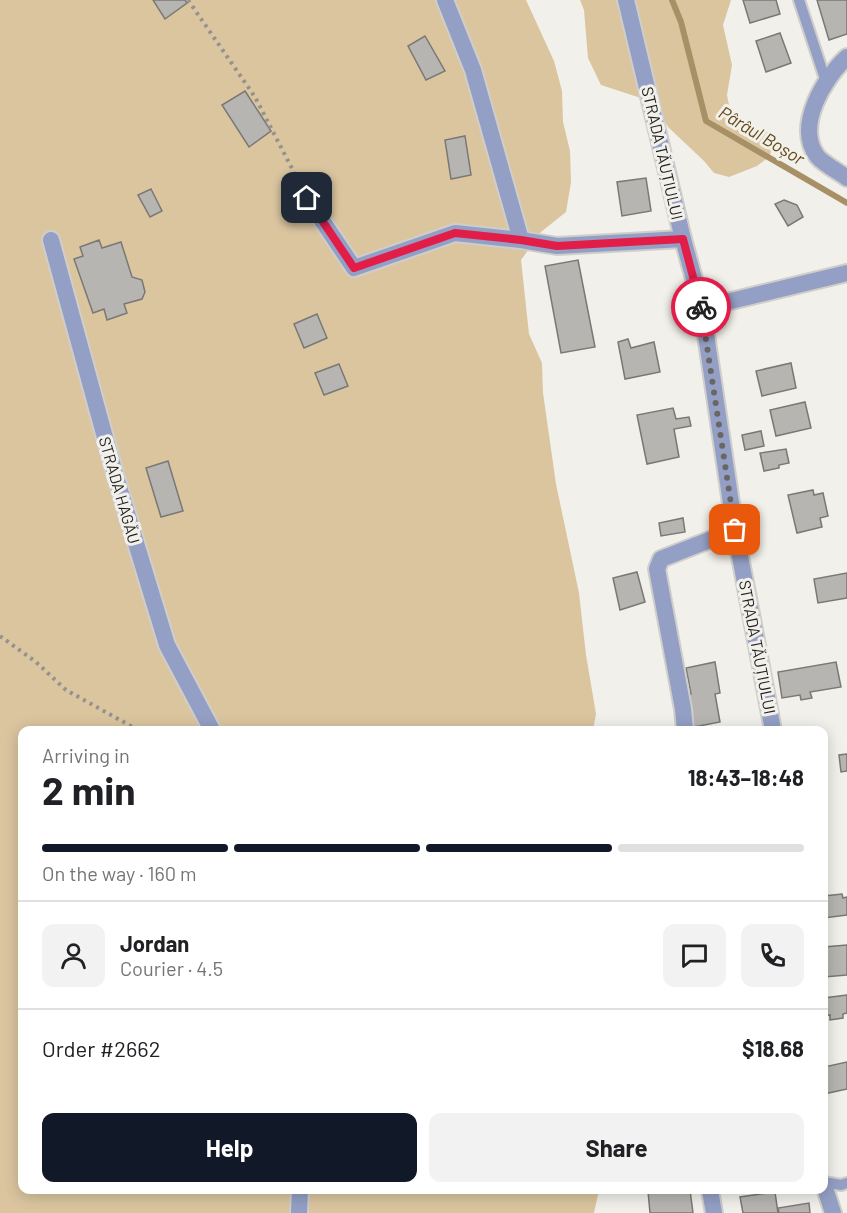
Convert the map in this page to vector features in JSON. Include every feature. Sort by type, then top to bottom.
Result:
[{"type":"street","points":[[445,0],[473,70],[521,240]]},
{"type":"street","name":"STRADA TĂUȚIULUI","points":[[626,0],[683,239],[702,308],[735,530],[772,726]]},
{"type":"street","points":[[847,57],[837,66],[818,94],[808,134],[817,157],[847,178]]},
{"type":"street","points":[[307,198],[354,268],[455,233],[557,246],[683,239]]},
{"type":"street","name":"STRADA HAGĂU","points":[[51,240],[115,474],[167,645],[210,726]]},
{"type":"street","points":[[702,308],[847,273]]},
{"type":"street","points":[[685,726],[657,569],[661,559],[735,530]]},
{"type":"street","points":[[299,1213],[300,1194]]},
{"type":"street","points":[[711,1194],[714,1213]]},
{"type":"street","points":[[827,1194],[833,1213]]},
{"type":"lane","points":[[799,0],[826,82]]},
{"type":"lane","points":[[828,1184],[847,1183]]},
{"type":"path","points":[[188,0],[255,97],[307,198]]},
{"type":"path","points":[[0,636],[36,662],[66,690],[131,726]]},
{"type":"shaded area","points":[[0,0],[526,0],[554,61],[562,91],[563,122],[570,151],[571,182],[566,212],[541,232],[521,260],[529,334],[542,363],[543,393],[556,484],[579,593],[596,714],[594,726],[18,726],[18,1194],[598,1194],[594,1213],[0,1213]]},
{"type":"shaded area","points":[[580,0],[731,0],[723,25],[732,65],[727,95],[730,110],[739,123],[768,132],[773,138],[774,145],[769,157],[757,166],[729,177],[714,173],[668,127],[660,113],[644,99],[601,85],[588,58],[584,10]]},
{"type":"building","points":[[153,0],[185,0],[187,3],[165,19]]},
{"type":"building","points":[[743,0],[776,0],[780,14],[750,23]]},
{"type":"building","points":[[817,0],[847,0],[847,34],[829,40]]},
{"type":"building","points":[[780,33],[791,63],[766,72],[756,41]]},
{"type":"building","points":[[425,36],[445,71],[426,80],[408,46]]},
{"type":"building","points":[[245,91],[271,131],[249,147],[222,105]]},
{"type":"building","points":[[465,136],[471,175],[451,179],[445,140]]},
{"type":"building","points":[[646,178],[651,211],[622,216],[617,182]]},
{"type":"building","points":[[151,189],[162,211],[150,217],[138,195]]},
{"type":"building","points":[[784,200],[797,205],[803,217],[788,226],[775,204]]},
{"type":"building","points":[[99,240],[102,248],[121,242],[132,277],[142,280],[145,292],[142,299],[124,304],[127,313],[107,320],[104,309],[93,313],[74,259],[83,256],[80,247]]},
{"type":"building","points":[[578,260],[595,347],[561,353],[545,266]]},
{"type":"building","points":[[317,314],[327,338],[304,348],[294,324]]},
{"type":"building","points":[[628,339],[631,348],[654,342],[660,372],[625,379],[618,342]]},
{"type":"building","points":[[791,363],[796,388],[762,396],[756,371]]},
{"type":"building","points":[[339,364],[348,386],[324,395],[315,373]]},
{"type":"building","points":[[805,402],[811,428],[776,436],[770,410]]},
{"type":"building","points":[[673,408],[676,419],[689,417],[691,426],[674,429],[679,457],[647,464],[637,415]]},
{"type":"building","points":[[761,431],[764,446],[745,450],[742,435]]},
{"type":"building","points":[[786,449],[789,463],[764,471],[760,453]]},
{"type":"building","points":[[168,461],[183,511],[161,517],[146,468]]},
{"type":"building","points":[[813,490],[814,495],[823,493],[828,516],[820,518],[822,527],[797,533],[788,495]]},
{"type":"building","points":[[683,518],[685,532],[661,536],[659,523]]},
{"type":"building","points":[[637,572],[645,602],[620,610],[613,578]]},
{"type":"building","points":[[847,573],[847,598],[818,603],[814,579]]},
{"type":"building","points":[[715,662],[720,693],[715,694],[720,722],[694,726],[686,668]]},
{"type":"building","points":[[836,662],[841,687],[810,692],[812,698],[801,700],[800,695],[782,698],[778,672]]},
{"type":"building","points":[[847,754],[847,771],[841,772],[839,755]]},
{"type":"building","points":[[842,894],[843,898],[847,897],[847,915],[828,917],[828,896]]},
{"type":"building","points":[[847,945],[847,975],[828,977],[828,947]]},
{"type":"building","points":[[847,995],[847,1013],[843,1014],[843,1018],[830,1020],[828,997]]},
{"type":"building","points":[[847,1062],[847,1089],[828,1093],[828,1066]]},
{"type":"building","points":[[648,1194],[691,1194],[693,1213],[650,1213]]},
{"type":"building","points":[[775,1194],[778,1213],[743,1213],[740,1197]]},
{"type":"building","points":[[809,1203],[810,1213],[779,1213],[778,1208]]},
{"type":"waterway","name":"Pârâul Boșor","points":[[672,0],[681,22],[706,121],[847,203]]},
{"type":"way so far","points":[[701,307],[735,530]]},
{"type":"route","points":[[307,198],[354,268],[455,233],[557,246],[683,239],[701,307]]}]
